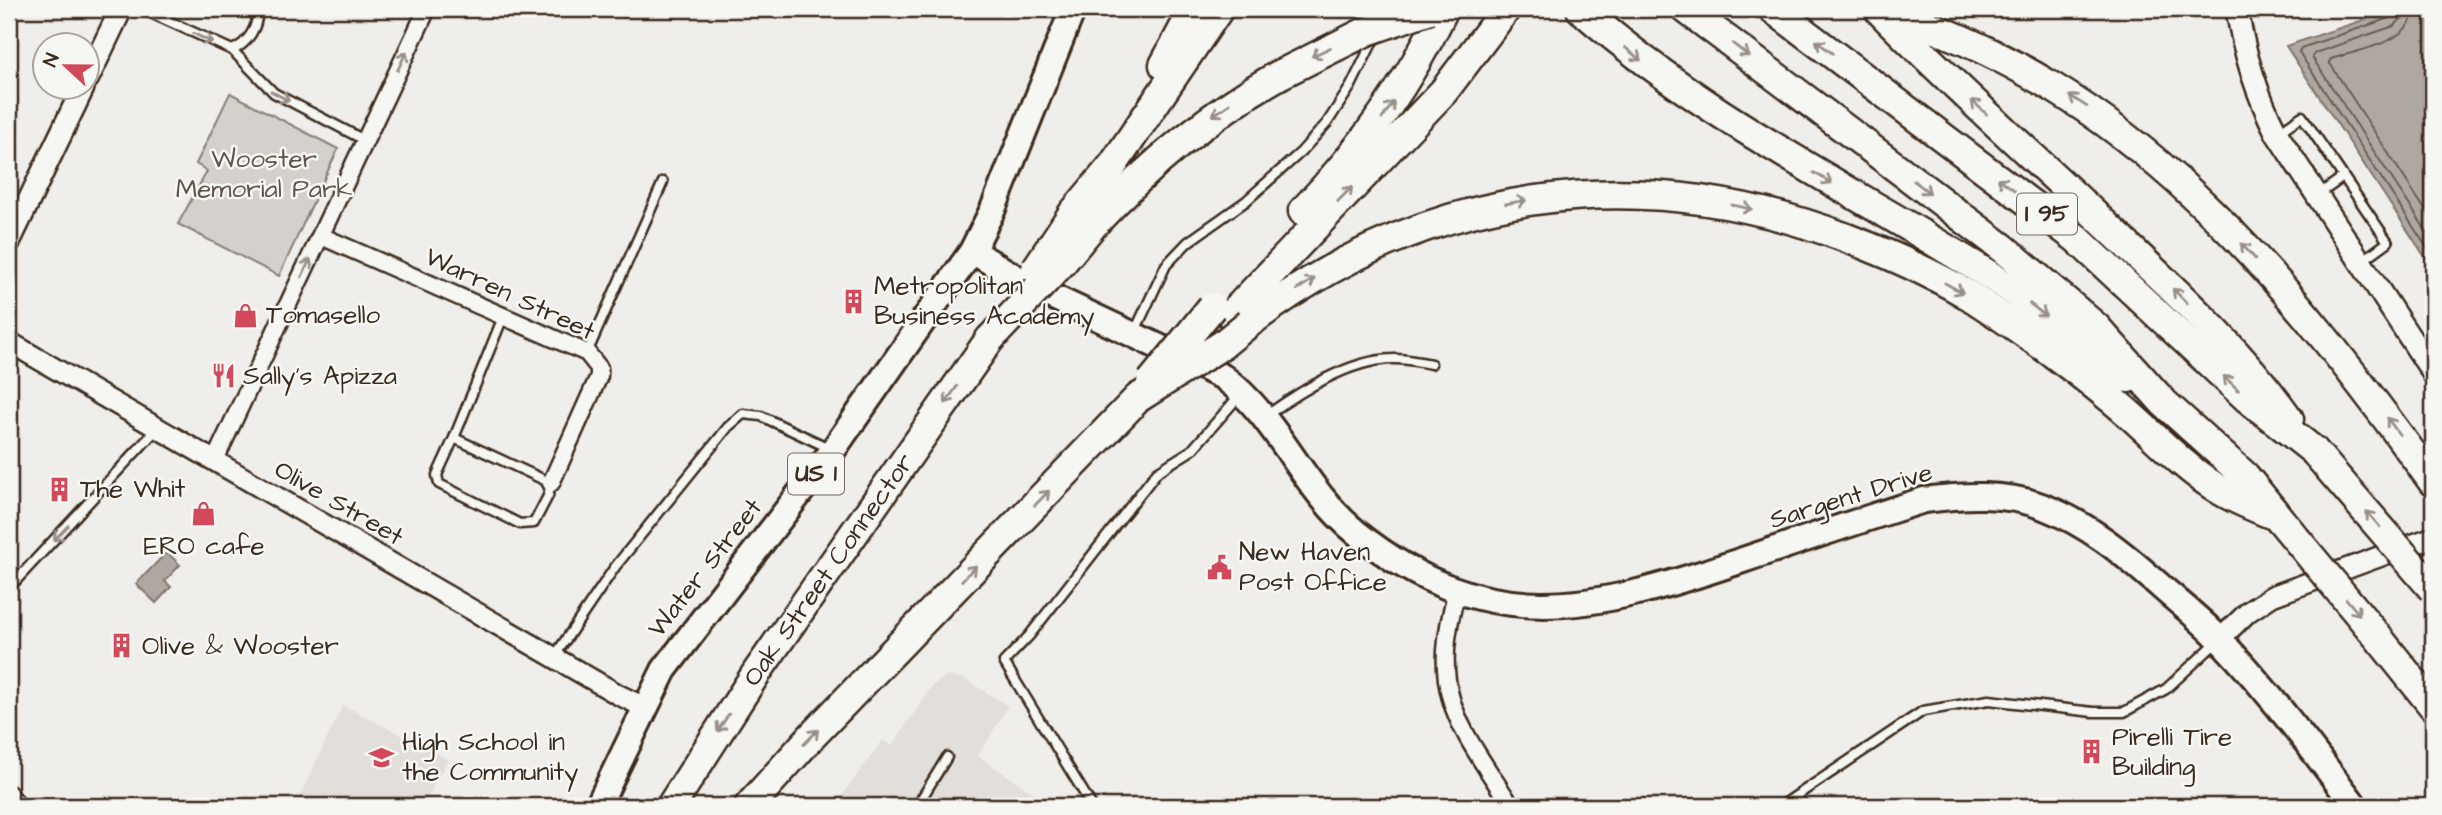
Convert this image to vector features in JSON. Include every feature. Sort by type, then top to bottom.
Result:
[{"type":"highway","points":[[1083,219],[1100,159],[1159,73],[1194,9]]},
{"type":"highway","points":[[1083,219],[1121,153],[1219,9]]},
{"type":"highway","points":[[1083,219],[1218,112],[1279,75],[1367,31],[1430,9]]},
{"type":"highway","points":[[1138,398],[1222,345],[1231,315],[1362,145],[1404,84],[1444,9]]},
{"type":"highway","points":[[750,806],[811,737],[1138,398],[1231,315],[1444,91],[1506,9]]},
{"type":"highway","points":[[1581,9],[1637,57],[1687,94],[1794,161],[1999,282],[2084,348],[2163,402]]},
{"type":"highway","name":"I 95","points":[[1686,9],[2003,248],[2096,327],[2163,402],[2245,476],[2433,706]]},
{"type":"highway","name":"I 95","points":[[1773,9],[2076,238],[2247,398],[2309,445],[2433,589]]},
{"type":"highway","points":[[1878,9],[1938,70],[2175,291],[2260,378],[2309,445]]},
{"type":"highway","points":[[1878,9],[1932,26],[2009,61],[2084,104],[2153,157],[2220,221],[2281,286],[2386,417],[2433,482]]},
{"type":"highway","points":[[1231,315],[1309,282],[1369,248],[1461,214],[1499,205],[1561,196],[1630,194],[1733,205],[1802,222],[1863,244],[1969,296],[2074,368],[2216,488],[2278,517]]},
{"type":"highway","name":"Oak Street Connector","points":[[671,806],[757,672],[990,339],[1060,265],[1083,219]]},
{"type":"main road","points":[[102,49],[121,9]]},
{"type":"main road","name":"Water Street","points":[[598,806],[644,707],[689,635],[834,450],[972,251],[993,209],[1073,9]]},
{"type":"main road","points":[[2237,9],[2247,63],[2261,104],[2277,134],[2433,373]]},
{"type":"main road","points":[[9,242],[76,102]]},
{"type":"main road","name":"Sargent Drive","points":[[972,251],[1032,287],[1203,365],[1243,391],[1265,417],[1319,495],[1355,531],[1388,555],[1457,591],[1493,602],[1587,604],[1639,594],[1924,500],[1964,495],[1999,497],[2042,506],[2076,521],[2120,551],[2220,639],[2293,725],[2355,806]]},
{"type":"street","points":[[214,462],[427,9]]},
{"type":"street","name":"Warren Street","points":[[321,236],[587,353],[599,368],[599,376],[551,482]]},
{"type":"street","name":"Olive Street","points":[[9,342],[644,707]]},
{"type":"street","points":[[2220,639],[2248,612],[2272,596],[2433,537]]},
{"type":"street","points":[[1457,591],[1444,650],[1449,695],[1458,723],[1511,806]]},
{"type":"street","points":[[9,794],[18,806]]},
{"type":"lane","points":[[142,9],[232,50],[274,93],[366,141]]},
{"type":"lane","points":[[232,50],[247,40],[258,16],[257,9]]},
{"type":"lane","points":[[1134,334],[1166,265],[1188,242],[1246,201],[1301,152],[1327,123],[1351,86],[1390,9]]},
{"type":"lane","points":[[2277,134],[2302,116],[2388,242],[2362,261]]},
{"type":"lane","points":[[2318,195],[2343,177]]},
{"type":"lane","points":[[587,353],[663,182]]},
{"type":"lane","points":[[454,438],[551,482],[537,519],[530,525],[520,524],[439,484],[437,475],[503,317]]},
{"type":"lane","points":[[1265,417],[1301,391],[1349,370],[1392,359],[1431,364]]},
{"type":"lane","points":[[1093,806],[1004,662],[1029,636],[1157,472],[1192,450],[1243,391]]},
{"type":"lane","points":[[554,657],[649,523],[728,427],[743,414],[761,415],[834,450]]},
{"type":"lane","points":[[9,588],[158,429]]},
{"type":"lane","points":[[1781,806],[1923,710],[1989,700],[2093,712],[2124,712],[2166,689],[2220,639]]},
{"type":"lane","points":[[916,806],[947,757]]},
{"type":"shaded area","points":[[947,676],[965,679],[1008,706],[978,756],[1053,806],[834,806],[883,740],[892,746],[933,685]]},
{"type":"shaded area","name":"High School in the Community","points":[[343,705],[448,759],[423,806],[295,806]]},
{"type":"green space","name":"Wooster Memorial Park","points":[[230,93],[338,149],[279,276],[178,224],[207,171],[196,164]]},
{"type":"water","points":[[2396,9],[2433,9],[2433,269],[2286,46]]},
{"type":"water","points":[[167,552],[180,565],[165,581],[171,587],[156,603],[136,584]]},
{"type":"place","name":"Metropolitan Business Academy","points":[[854,301]]},
{"type":"place","name":"Tomasello","points":[[246,315]]},
{"type":"place","name":"Sally's Apizza","points":[[223,376]]},
{"type":"place","name":"The Whit","points":[[60,489]]},
{"type":"place","name":"ERO cafe","points":[[204,514]]},
{"type":"place","name":"New Haven Post Office","points":[[1219,567]]},
{"type":"place","name":"Olive & Wooster","points":[[122,646]]},
{"type":"place","name":"Pirelli Tire Building","points":[[2092,752]]},
{"type":"place","name":"High School in the Community","points":[[382,757]]}]
